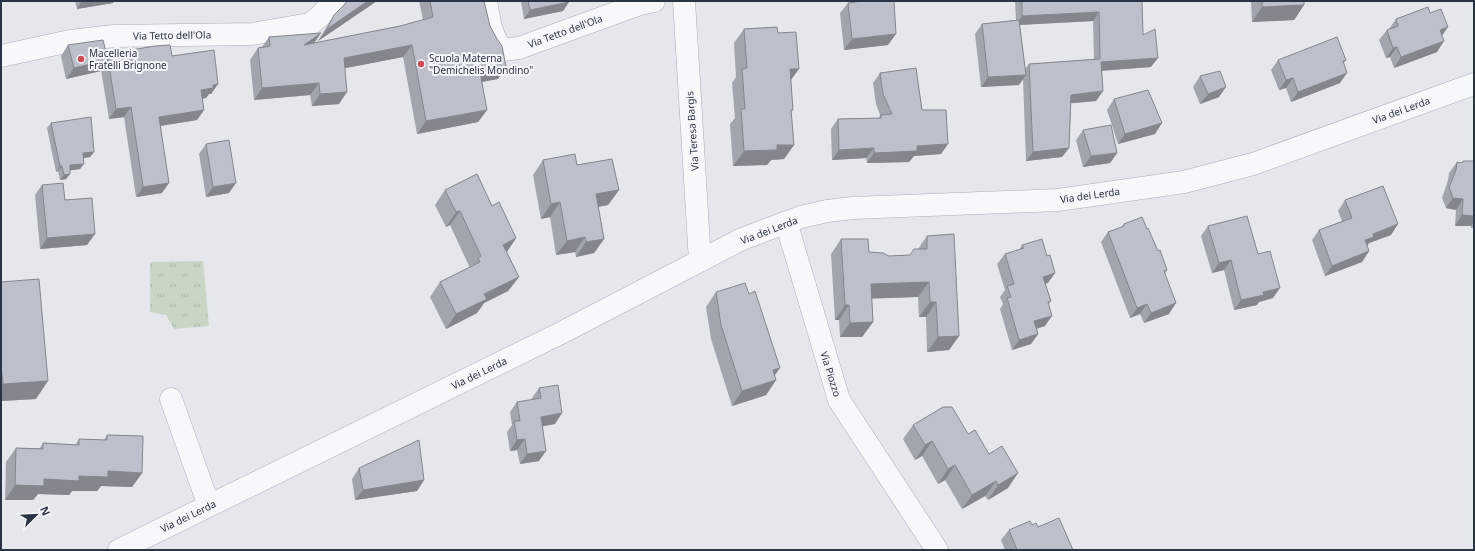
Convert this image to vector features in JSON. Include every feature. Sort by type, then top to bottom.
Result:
[{"type":"street","name":"Via Tetto dell'Ola","points":[[1,56],[70,41],[114,36],[252,34],[310,24],[334,1]]},
{"type":"street","name":"Via Tetto dell'Ola","points":[[486,1],[491,29],[497,43],[503,50],[519,48],[640,4],[654,1]]},
{"type":"street","name":"Via Teresa Bargis","points":[[684,1],[700,261]]},
{"type":"street","name":"Via dei Lerda","points":[[119,550],[554,336],[742,239],[786,222],[827,211],[853,208],[1058,200],[1184,182],[1253,164],[1474,84]]},
{"type":"street","name":"Via Piozzo","points":[[786,222],[839,400],[937,550]]},
{"type":"street","points":[[171,399],[209,506]]},
{"type":"green space","points":[[203,261],[209,326],[174,329],[166,315],[150,312],[150,262]]},
{"type":"building","points":[[348,1],[368,1],[327,29],[334,15]]},
{"type":"building","points":[[430,1],[484,1],[490,26],[502,46],[506,67],[480,72],[487,110],[426,121],[412,45],[344,58],[347,92],[320,94],[319,83],[262,88],[258,48],[270,46],[269,37],[321,33],[304,45],[400,26],[433,17]]},
{"type":"building","points":[[528,1],[569,1],[569,2],[530,10]]},
{"type":"building","points":[[862,1],[894,1],[896,34],[852,39],[848,3]]},
{"type":"building","points":[[1022,1],[1142,1],[1143,35],[1155,29],[1158,58],[1101,62],[1103,91],[1071,95],[1069,148],[1033,152],[1029,64],[1100,59],[1099,12],[1022,16]]},
{"type":"building","points":[[1262,1],[1304,1],[1304,5],[1262,7]]},
{"type":"building","points":[[1428,7],[1430,13],[1441,9],[1448,27],[1440,30],[1444,41],[1401,57],[1397,47],[1393,48],[1387,30],[1398,26],[1396,19]]},
{"type":"building","points":[[1019,20],[1026,75],[988,77],[982,24]]},
{"type":"building","points":[[777,27],[778,33],[796,32],[799,69],[790,69],[794,145],[777,145],[777,150],[744,151],[741,109],[745,109],[742,69],[747,68],[744,29]]},
{"type":"building","points":[[1337,37],[1346,60],[1343,61],[1347,73],[1298,92],[1293,78],[1286,80],[1278,60]]},
{"type":"building","points":[[103,40],[108,60],[74,68],[68,45]]},
{"type":"building","points":[[170,45],[172,56],[214,50],[218,84],[213,85],[213,88],[201,90],[204,110],[159,117],[169,183],[143,187],[131,107],[116,109],[107,54]]},
{"type":"building","points":[[916,68],[922,110],[946,110],[948,144],[917,146],[917,151],[874,153],[874,148],[839,150],[838,119],[881,118],[881,115],[892,114],[883,94],[880,73]]},
{"type":"building","points":[[1220,71],[1226,87],[1208,94],[1200,76]]},
{"type":"building","points":[[1148,90],[1162,123],[1125,134],[1114,99]]},
{"type":"building","points":[[91,117],[94,152],[83,153],[84,164],[70,165],[70,174],[64,175],[62,166],[60,166],[51,123]]},
{"type":"building","points":[[1111,125],[1117,153],[1091,156],[1083,130]]},
{"type":"building","points":[[229,140],[236,183],[213,187],[206,144]]},
{"type":"building","points":[[575,154],[577,165],[612,159],[619,190],[596,194],[604,239],[586,242],[585,237],[567,241],[560,202],[551,204],[543,160]]},
{"type":"building","points":[[1463,161],[1474,161],[1474,216],[1462,215],[1463,199],[1453,198],[1449,187],[1456,170],[1457,162],[1462,163]]},
{"type":"building","points":[[477,174],[492,206],[499,202],[516,238],[503,245],[519,277],[484,294],[487,299],[456,314],[440,282],[480,262],[478,258],[481,256],[460,211],[456,212],[445,190]]},
{"type":"building","points":[[63,183],[65,200],[92,198],[95,234],[47,238],[42,185]]},
{"type":"building","points":[[1383,186],[1398,224],[1373,234],[1374,237],[1365,240],[1369,251],[1332,266],[1319,230],[1352,218],[1345,200]]},
{"type":"building","points":[[1247,216],[1258,254],[1270,251],[1280,288],[1263,292],[1264,295],[1241,300],[1231,260],[1219,263],[1208,226]]},
{"type":"building","points":[[1142,217],[1158,251],[1160,250],[1167,270],[1164,271],[1176,303],[1151,313],[1147,304],[1137,308],[1108,232]]},
{"type":"building","points":[[954,234],[959,336],[938,337],[936,302],[930,302],[929,282],[871,284],[873,322],[850,323],[849,305],[845,305],[841,239],[868,239],[869,252],[883,253],[889,256],[910,255],[914,249],[927,249],[927,236]]},
{"type":"building","points":[[1042,239],[1047,256],[1050,255],[1055,273],[1043,277],[1051,301],[1048,302],[1052,316],[1034,321],[1038,334],[1019,340],[1007,298],[1011,297],[1007,286],[1014,284],[1005,254],[1024,248],[1022,245]]},
{"type":"building","points":[[39,279],[48,381],[3,384],[1,366],[1,282]]},
{"type":"building","points":[[745,283],[749,294],[755,291],[780,368],[773,370],[776,380],[742,391],[721,325],[716,292]]},
{"type":"building","points":[[558,385],[562,413],[541,417],[546,451],[527,454],[525,439],[517,440],[514,421],[520,421],[517,402],[541,398],[539,388]]},
{"type":"building","points":[[943,407],[952,407],[968,434],[975,430],[989,454],[1002,446],[1018,473],[998,485],[996,481],[972,495],[955,465],[948,469],[932,441],[925,445],[913,425]]},
{"type":"building","points":[[107,435],[143,436],[142,473],[108,471],[108,477],[79,476],[79,481],[44,479],[44,486],[15,485],[16,448],[43,449],[43,443],[79,445],[79,439],[107,440]]},
{"type":"building","points":[[419,440],[424,480],[363,490],[359,468]]},
{"type":"building","points":[[1059,518],[1073,550],[1017,550],[1009,530],[1030,521],[1032,525],[1036,523],[1038,527]]},
{"type":"place","name":"Macelleria Fratelli Brignone","points":[[81,59]]},
{"type":"place","name":"Scuola Materna \"Demichelis Mondino\"","points":[[421,64]]}]
